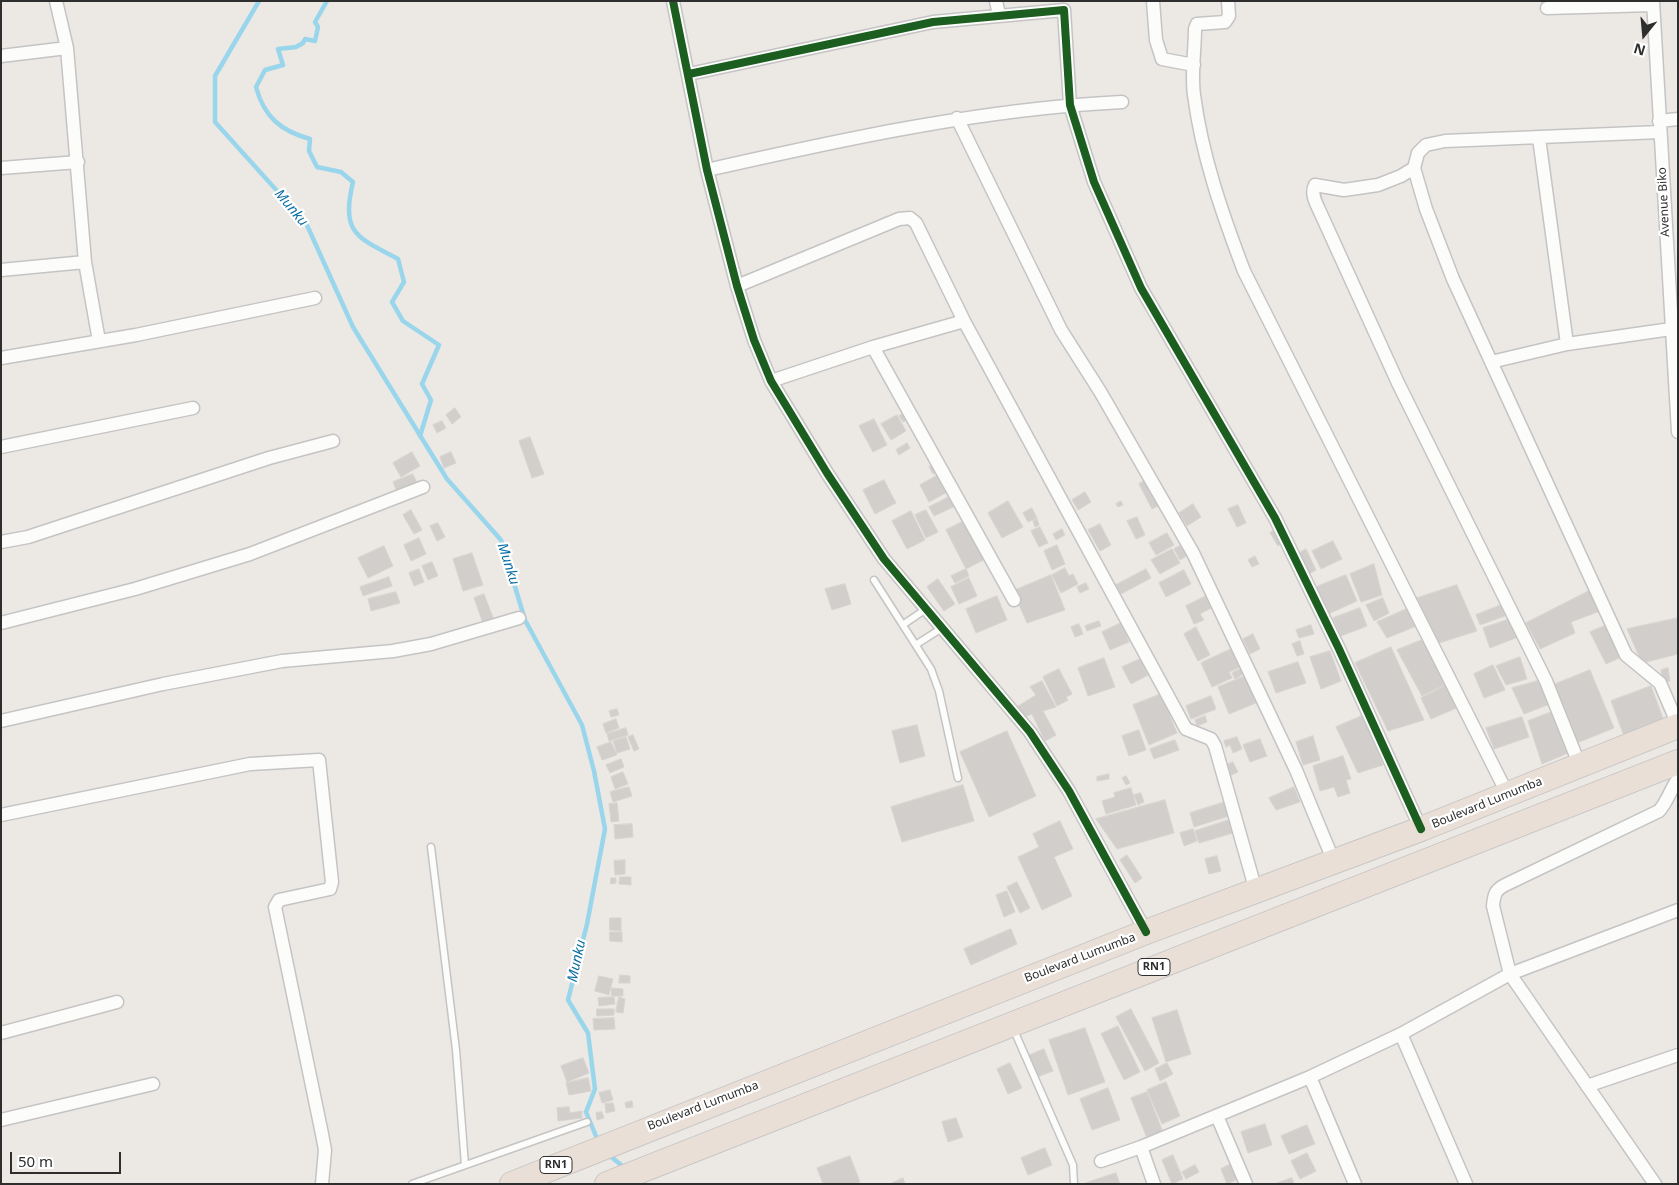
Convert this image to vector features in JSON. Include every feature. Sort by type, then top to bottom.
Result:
[{"type":"highway","name":"Boulevard Lumumba","points":[[512,1184],[1146,932],[1421,829],[1678,726]]},
{"type":"highway","name":"RN1","points":[[607,1184],[1011,1023],[1678,762]]},
{"type":"street","points":[[56,1],[67,48],[85,262],[99,342]]},
{"type":"street","points":[[673,1],[707,170],[737,286],[754,340],[771,381],[827,473],[884,559],[1030,732],[1069,791],[1146,932]]},
{"type":"street","points":[[996,1],[1000,15]]},
{"type":"street","points":[[1153,1],[1156,40],[1162,59],[1194,65]]},
{"type":"street","points":[[1228,1],[1229,16],[1225,22],[1201,22],[1195,26],[1194,93],[1216,198],[1244,271],[1508,795]]},
{"type":"street","points":[[1547,8],[1653,3]]},
{"type":"street","name":"Avenue Biko","points":[[1653,3],[1678,432]]},
{"type":"street","points":[[689,74],[933,22],[1064,6],[1070,105],[1094,182],[1141,288],[1275,518],[1339,649],[1421,829]]},
{"type":"street","points":[[1,56],[67,48]]},
{"type":"street","points":[[707,170],[957,118],[1070,105],[1122,102]]},
{"type":"street","points":[[957,118],[1061,330],[1101,393],[1193,553],[1296,770],[1334,862]]},
{"type":"street","points":[[1678,119],[1660,126],[1539,138],[1445,141],[1426,145],[1418,153],[1414,168],[1426,209],[1453,278],[1626,656],[1660,682],[1678,726]]},
{"type":"street","points":[[1539,138],[1566,344]]},
{"type":"street","points":[[1,168],[78,162]]},
{"type":"street","points":[[1414,168],[1389,181],[1362,188],[1344,190],[1315,185],[1313,197],[1398,383],[1546,681],[1580,766]]},
{"type":"street","points":[[737,286],[899,219],[910,218],[916,223],[964,321],[1186,729],[1211,739],[1256,891]]},
{"type":"street","points":[[1,270],[85,262]]},
{"type":"street","points":[[1,358],[99,342],[315,298]]},
{"type":"street","points":[[771,381],[873,347],[964,321]]},
{"type":"street","points":[[1491,362],[1566,344],[1671,329]]},
{"type":"street","points":[[873,347],[1014,600]]},
{"type":"street","points":[[1,447],[193,408]]},
{"type":"street","points":[[1,542],[28,537],[269,458],[333,441]]},
{"type":"street","points":[[1,623],[136,589],[250,554],[423,487]]},
{"type":"street","points":[[1,721],[163,684],[282,661],[392,651],[431,644],[519,618]]},
{"type":"street","points":[[1,814],[250,764],[319,760],[332,882],[330,888],[279,900],[274,907],[325,1150],[322,1184]]},
{"type":"street","points":[[1655,1184],[1510,974],[1493,906],[1496,890],[1659,810],[1667,802],[1671,789],[1678,779]]},
{"type":"street","points":[[1101,1162],[1310,1077],[1401,1034],[1510,974],[1678,910]]},
{"type":"street","points":[[1,1033],[117,1002]]},
{"type":"street","points":[[1401,1034],[1466,1184]]},
{"type":"street","points":[[1587,1086],[1678,1055]]},
{"type":"street","points":[[1310,1077],[1355,1184]]},
{"type":"street","points":[[1,1120],[154,1084]]},
{"type":"street","points":[[1217,1116],[1246,1184]]},
{"type":"street","points":[[1141,1147],[1154,1184]]},
{"type":"lane","points":[[874,580],[932,669],[939,691],[958,778]]},
{"type":"lane","points":[[904,624],[926,609]]},
{"type":"lane","points":[[917,644],[942,628]]},
{"type":"lane","points":[[431,848],[456,1050],[465,1165]]},
{"type":"lane","points":[[1011,1023],[1073,1165],[1074,1184]]},
{"type":"lane","points":[[412,1184],[587,1122]]},
{"type":"building","points":[[455,408],[461,417],[452,424],[446,415]]},
{"type":"building","points":[[906,412],[910,418],[903,422],[899,416]]},
{"type":"building","points":[[897,415],[906,431],[891,440],[881,424]]},
{"type":"building","points":[[874,419],[887,445],[873,452],[859,426]]},
{"type":"building","points":[[442,421],[446,428],[437,433],[433,425]]},
{"type":"building","points":[[530,437],[544,474],[532,478],[519,441]]},
{"type":"building","points":[[907,443],[910,448],[899,455],[896,450]]},
{"type":"building","points":[[412,452],[420,466],[401,477],[393,463]]},
{"type":"building","points":[[451,452],[456,463],[444,468],[440,457]]},
{"type":"building","points":[[939,461],[943,469],[933,474],[929,467]]},
{"type":"building","points":[[945,471],[955,488],[929,502],[920,485]]},
{"type":"building","points":[[413,474],[419,487],[398,495],[393,482]]},
{"type":"building","points":[[884,480],[896,503],[875,514],[863,490]]},
{"type":"building","points":[[1146,480],[1160,505],[1152,509],[1139,484]]},
{"type":"building","points":[[959,492],[964,502],[934,516],[929,507]]},
{"type":"building","points":[[1085,492],[1091,502],[1078,510],[1072,500]]},
{"type":"building","points":[[1008,501],[1023,527],[1002,538],[988,513]]},
{"type":"building","points":[[1121,501],[1123,505],[1118,507],[1116,504]]},
{"type":"building","points":[[1193,504],[1201,517],[1187,526],[1179,513]]},
{"type":"building","points":[[1238,505],[1246,523],[1237,527],[1228,509]]},
{"type":"building","points":[[1032,508],[1037,518],[1028,522],[1023,513]]},
{"type":"building","points":[[411,510],[422,530],[414,534],[403,515]]},
{"type":"building","points":[[926,510],[938,532],[926,538],[915,515]]},
{"type":"building","points":[[911,511],[925,540],[907,549],[892,521]]},
{"type":"building","points":[[1137,517],[1145,535],[1136,539],[1127,521]]},
{"type":"building","points":[[970,518],[989,557],[966,569],[946,530]]},
{"type":"building","points":[[1037,519],[1039,525],[1035,527],[1033,521]]},
{"type":"building","points":[[438,523],[445,537],[437,541],[430,526]]},
{"type":"building","points":[[1100,524],[1111,545],[1100,551],[1088,530]]},
{"type":"building","points":[[1040,527],[1048,543],[1039,547],[1031,531]]},
{"type":"building","points":[[1062,529],[1065,535],[1056,540],[1053,534]]},
{"type":"building","points":[[1274,530],[1282,543],[1278,546],[1270,533]]},
{"type":"building","points":[[1167,533],[1174,545],[1156,555],[1149,543]]},
{"type":"building","points":[[419,538],[426,554],[411,561],[404,545]]},
{"type":"building","points":[[1333,541],[1342,559],[1321,569],[1312,551]]},
{"type":"building","points":[[1057,545],[1065,564],[1052,570],[1044,551]]},
{"type":"building","points":[[1182,545],[1188,555],[1180,560],[1174,549]]},
{"type":"building","points":[[384,546],[393,566],[368,578],[358,558]]},
{"type":"building","points":[[1172,549],[1180,563],[1160,574],[1151,560]]},
{"type":"building","points":[[1306,549],[1316,570],[1309,574],[1299,553]]},
{"type":"building","points":[[472,553],[483,585],[463,591],[453,559]]},
{"type":"building","points":[[1255,556],[1259,564],[1252,567],[1248,560]]},
{"type":"building","points":[[432,562],[438,576],[428,580],[422,566]]},
{"type":"building","points":[[1374,564],[1382,595],[1361,602],[1350,574]]},
{"type":"building","points":[[1065,568],[1069,576],[1073,574],[1078,584],[1061,593],[1052,575]]},
{"type":"building","points":[[419,569],[424,582],[414,586],[409,573]]},
{"type":"building","points":[[966,569],[969,576],[955,583],[951,576]]},
{"type":"building","points":[[1146,569],[1151,578],[1121,594],[1116,585]]},
{"type":"building","points":[[1184,570],[1191,584],[1166,597],[1159,583]]},
{"type":"building","points":[[1051,575],[1065,610],[1027,623],[1013,591]]},
{"type":"building","points":[[1346,575],[1357,601],[1328,614],[1316,587]]},
{"type":"building","points":[[389,577],[392,586],[363,596],[360,587]]},
{"type":"building","points":[[969,578],[977,596],[959,604],[951,587]]},
{"type":"building","points":[[938,579],[955,604],[944,611],[927,587]]},
{"type":"building","points":[[1086,583],[1089,589],[1080,593],[1077,587]]},
{"type":"building","points":[[845,584],[851,604],[832,610],[825,589]]},
{"type":"building","points":[[1457,585],[1477,631],[1439,643],[1417,598]]},
{"type":"building","points":[[1591,590],[1600,611],[1571,622],[1575,633],[1540,649],[1526,623]]},
{"type":"building","points":[[396,592],[400,603],[371,611],[368,599]]},
{"type":"building","points":[[484,594],[494,620],[483,623],[474,598]]},
{"type":"building","points":[[997,596],[1007,620],[976,633],[966,609]]},
{"type":"building","points":[[1206,596],[1211,608],[1200,614],[1204,620],[1194,624],[1186,606]]},
{"type":"building","points":[[1383,598],[1389,613],[1374,621],[1366,605]]},
{"type":"building","points":[[1501,605],[1505,616],[1480,625],[1476,615]]},
{"type":"building","points":[[1411,607],[1419,625],[1387,638],[1377,622]]},
{"type":"building","points":[[1360,608],[1367,626],[1341,636],[1333,618]]},
{"type":"building","points":[[1678,618],[1678,654],[1642,663],[1627,629]]},
{"type":"building","points":[[1510,619],[1518,637],[1490,648],[1483,628]]},
{"type":"building","points":[[1099,621],[1101,626],[1087,631],[1085,626]]},
{"type":"building","points":[[1121,623],[1129,642],[1110,650],[1102,632]]},
{"type":"building","points":[[1079,624],[1083,634],[1075,637],[1071,627]]},
{"type":"building","points":[[1311,625],[1314,634],[1299,638],[1296,630]]},
{"type":"building","points":[[1607,625],[1626,655],[1606,664],[1590,632]]},
{"type":"building","points":[[1196,627],[1210,655],[1198,661],[1184,634]]},
{"type":"building","points":[[1253,634],[1260,649],[1250,654],[1243,639]]},
{"type":"building","points":[[1427,638],[1450,682],[1422,696],[1397,650]]},
{"type":"building","points":[[1300,641],[1304,654],[1297,656],[1292,644]]},
{"type":"building","points":[[1391,647],[1424,720],[1388,731],[1355,663]]},
{"type":"building","points":[[1231,649],[1240,667],[1229,672],[1232,678],[1212,687],[1201,663]]},
{"type":"building","points":[[1330,651],[1341,681],[1321,689],[1310,657]]},
{"type":"building","points":[[1520,657],[1527,679],[1506,685],[1496,666]]},
{"type":"building","points":[[1104,658],[1115,687],[1088,696],[1078,668]]},
{"type":"building","points":[[1140,659],[1148,675],[1131,684],[1122,667]]},
{"type":"building","points":[[1298,662],[1306,683],[1276,693],[1268,672]]},
{"type":"building","points":[[1493,665],[1505,690],[1484,698],[1474,674]]},
{"type":"building","points":[[1242,668],[1245,673],[1235,679],[1232,673]]},
{"type":"building","points":[[1668,668],[1670,681],[1663,682],[1661,670]]},
{"type":"building","points":[[1059,669],[1072,694],[1066,697],[1068,700],[1057,706],[1043,677]]},
{"type":"building","points":[[1590,670],[1614,728],[1577,743],[1553,685]]},
{"type":"building","points":[[1245,676],[1256,703],[1229,714],[1218,687]]},
{"type":"building","points":[[1541,680],[1550,704],[1524,714],[1512,688]]},
{"type":"building","points":[[1042,681],[1056,707],[1043,711],[1056,735],[1045,741],[1032,714],[1023,718],[1015,708],[1036,695],[1030,687]]},
{"type":"building","points":[[1448,684],[1459,707],[1431,719],[1421,698]]},
{"type":"building","points":[[1651,686],[1664,721],[1624,736],[1611,701]]},
{"type":"building","points":[[1161,694],[1177,733],[1149,745],[1133,705]]},
{"type":"building","points":[[1211,696],[1216,709],[1191,719],[1186,706]]},
{"type":"building","points":[[617,709],[619,715],[611,717],[609,711]]},
{"type":"building","points":[[1554,711],[1568,753],[1542,764],[1528,721]]},
{"type":"building","points":[[1364,715],[1383,765],[1358,773],[1336,727]]},
{"type":"building","points":[[1205,716],[1207,722],[1197,726],[1195,720]]},
{"type":"building","points":[[1522,717],[1529,737],[1494,749],[1486,728]]},
{"type":"building","points":[[616,719],[619,728],[606,733],[603,724]]},
{"type":"building","points":[[917,725],[925,756],[900,763],[892,731]]},
{"type":"building","points":[[626,728],[628,735],[609,741],[607,734]]},
{"type":"building","points":[[1139,730],[1146,750],[1129,756],[1122,736]]},
{"type":"building","points":[[1007,731],[1036,796],[989,817],[960,752]]},
{"type":"building","points":[[633,735],[639,749],[634,751],[628,737]]},
{"type":"building","points":[[1313,736],[1320,760],[1303,765],[1296,742]]},
{"type":"building","points":[[626,737],[630,749],[617,753],[613,741]]},
{"type":"building","points":[[1237,737],[1242,749],[1233,753],[1230,745],[1226,747],[1224,741]]},
{"type":"building","points":[[1260,739],[1267,756],[1250,762],[1243,745]]},
{"type":"building","points":[[1175,740],[1179,750],[1154,759],[1150,749]]},
{"type":"building","points":[[611,742],[617,755],[602,760],[597,747]]},
{"type":"building","points":[[1343,756],[1351,779],[1346,780],[1350,793],[1338,797],[1334,787],[1320,791],[1313,766]]},
{"type":"building","points":[[621,759],[624,767],[610,773],[606,765]]},
{"type":"building","points":[[1233,762],[1238,772],[1227,777],[1222,767]]},
{"type":"building","points":[[623,772],[628,784],[615,789],[611,777]]},
{"type":"building","points":[[1109,774],[1109,779],[1097,781],[1097,777]]},
{"type":"building","points":[[1126,776],[1130,783],[1126,785],[1122,778]]},
{"type":"building","points":[[963,785],[974,821],[902,842],[891,807]]},
{"type":"building","points":[[629,787],[632,796],[613,802],[610,792]]},
{"type":"building","points":[[1294,787],[1300,802],[1276,810],[1269,798]]},
{"type":"building","points":[[1131,788],[1136,805],[1106,814],[1102,801],[1115,797],[1114,793]]},
{"type":"building","points":[[1141,793],[1144,802],[1138,805],[1134,795]]},
{"type":"building","points":[[1165,800],[1174,833],[1117,849],[1096,819]]},
{"type":"building","points":[[1225,802],[1229,816],[1194,827],[1190,813]]},
{"type":"building","points":[[617,803],[619,821],[611,822],[609,804]]},
{"type":"building","points":[[1229,820],[1233,833],[1199,843],[1195,831]]},
{"type":"building","points":[[1060,821],[1073,849],[1054,857],[1072,896],[1042,910],[1018,857],[1039,847],[1033,834]]},
{"type":"building","points":[[632,824],[633,837],[615,839],[614,825]]},
{"type":"building","points":[[1193,829],[1197,841],[1184,846],[1180,833]]},
{"type":"building","points":[[1127,855],[1142,878],[1135,883],[1120,860]]},
{"type":"building","points":[[1217,856],[1221,871],[1209,874],[1205,859]]},
{"type":"building","points":[[625,860],[625,874],[615,875],[614,861]]},
{"type":"building","points":[[620,877],[631,877],[631,885],[619,884]]},
{"type":"building","points":[[611,878],[616,878],[616,883],[611,884]]},
{"type":"building","points":[[1017,882],[1030,908],[1020,913],[1007,887]]},
{"type":"building","points":[[1007,891],[1015,912],[1004,917],[996,895]]},
{"type":"building","points":[[610,918],[621,918],[621,931],[610,930]]},
{"type":"building","points":[[1011,929],[1017,944],[971,965],[964,949]]},
{"type":"building","points":[[610,932],[622,932],[622,942],[610,941]]},
{"type":"building","points":[[620,975],[630,976],[630,983],[619,983]]},
{"type":"building","points":[[599,976],[613,979],[609,995],[595,991]]},
{"type":"building","points":[[612,988],[623,989],[623,996],[612,996]]},
{"type":"building","points":[[614,997],[615,1004],[599,1006],[598,998]]},
{"type":"building","points":[[619,997],[625,999],[623,1013],[616,1012]]},
{"type":"building","points":[[597,1009],[614,1009],[614,1015],[597,1016]]},
{"type":"building","points":[[1131,1009],[1159,1063],[1145,1071],[1116,1017]]},
{"type":"building","points":[[1177,1010],[1191,1054],[1166,1062],[1152,1018]]},
{"type":"building","points":[[614,1018],[615,1029],[594,1030],[593,1019]]},
{"type":"building","points":[[1118,1026],[1140,1072],[1124,1080],[1101,1034]]},
{"type":"building","points":[[1085,1028],[1105,1082],[1068,1095],[1049,1040]]},
{"type":"building","points":[[1044,1049],[1053,1071],[1037,1077],[1028,1056]]},
{"type":"building","points":[[583,1058],[589,1073],[567,1082],[561,1066]]},
{"type":"building","points":[[1010,1063],[1022,1088],[1008,1094],[997,1069]]},
{"type":"building","points":[[1167,1063],[1173,1074],[1160,1081],[1155,1069]]},
{"type":"building","points":[[588,1078],[591,1091],[569,1095],[566,1083]]},
{"type":"building","points":[[1166,1082],[1180,1116],[1162,1124],[1147,1090]]},
{"type":"building","points":[[1108,1088],[1120,1120],[1092,1130],[1080,1099]]},
{"type":"building","points":[[610,1090],[613,1100],[602,1103],[599,1093]]},
{"type":"building","points":[[1147,1092],[1165,1137],[1149,1143],[1131,1098]]},
{"type":"building","points":[[632,1101],[633,1107],[626,1108],[625,1103]]},
{"type":"building","points":[[613,1103],[615,1111],[606,1113],[605,1104]]},
{"type":"building","points":[[569,1107],[570,1113],[582,1111],[582,1118],[558,1121],[557,1108]]},
{"type":"building","points":[[602,1112],[604,1118],[597,1120],[596,1113]]},
{"type":"building","points":[[956,1118],[963,1137],[948,1142],[942,1122]]},
{"type":"building","points":[[1265,1124],[1272,1145],[1248,1153],[1241,1132]]},
{"type":"building","points":[[1307,1125],[1315,1144],[1289,1154],[1281,1136]]},
{"type":"building","points":[[1045,1148],[1052,1165],[1028,1175],[1021,1158]]},
{"type":"building","points":[[1307,1153],[1316,1171],[1300,1179],[1291,1161]]},
{"type":"building","points":[[1173,1155],[1183,1179],[1172,1184],[1162,1160]]},
{"type":"building","points":[[850,1156],[860,1182],[854,1184],[823,1184],[817,1168]]},
{"type":"building","points":[[1231,1164],[1238,1179],[1227,1184],[1221,1169]]},
{"type":"building","points":[[1195,1165],[1199,1172],[1186,1179],[1182,1172]]},
{"type":"building","points":[[1116,1173],[1120,1184],[1083,1184]]},
{"type":"building","points":[[903,1178],[905,1184],[890,1184]]},
{"type":"building","points":[[1292,1178],[1294,1184],[1274,1184]]},
{"type":"waterway","name":"Munku","points":[[259,1],[215,76],[215,122],[306,223],[353,327],[447,479],[501,540],[525,620],[582,725],[594,771],[605,829],[587,924],[568,1000],[588,1033],[595,1089],[586,1112],[598,1141]]},
{"type":"waterway","points":[[327,1],[315,22],[318,27],[315,41],[305,39],[303,43],[296,47],[278,49],[283,65],[265,70],[256,87],[264,107],[275,121],[290,132],[310,139],[309,151],[317,167],[341,172],[353,182],[349,212],[355,231],[372,245],[398,259],[404,282],[392,302],[403,321],[439,345],[422,384],[431,400],[420,436]]},
{"type":"waterway","name":"Munku","points":[[609,1155],[626,1169]]},
{"type":"cycle path","points":[[673,1],[707,170],[737,286],[754,340],[771,381],[827,473],[884,559],[1030,732],[1069,791],[1146,932]]},
{"type":"cycle path","points":[[689,74],[933,22],[1064,10],[1070,105],[1094,182],[1141,288],[1275,518],[1339,649],[1421,829]]}]
